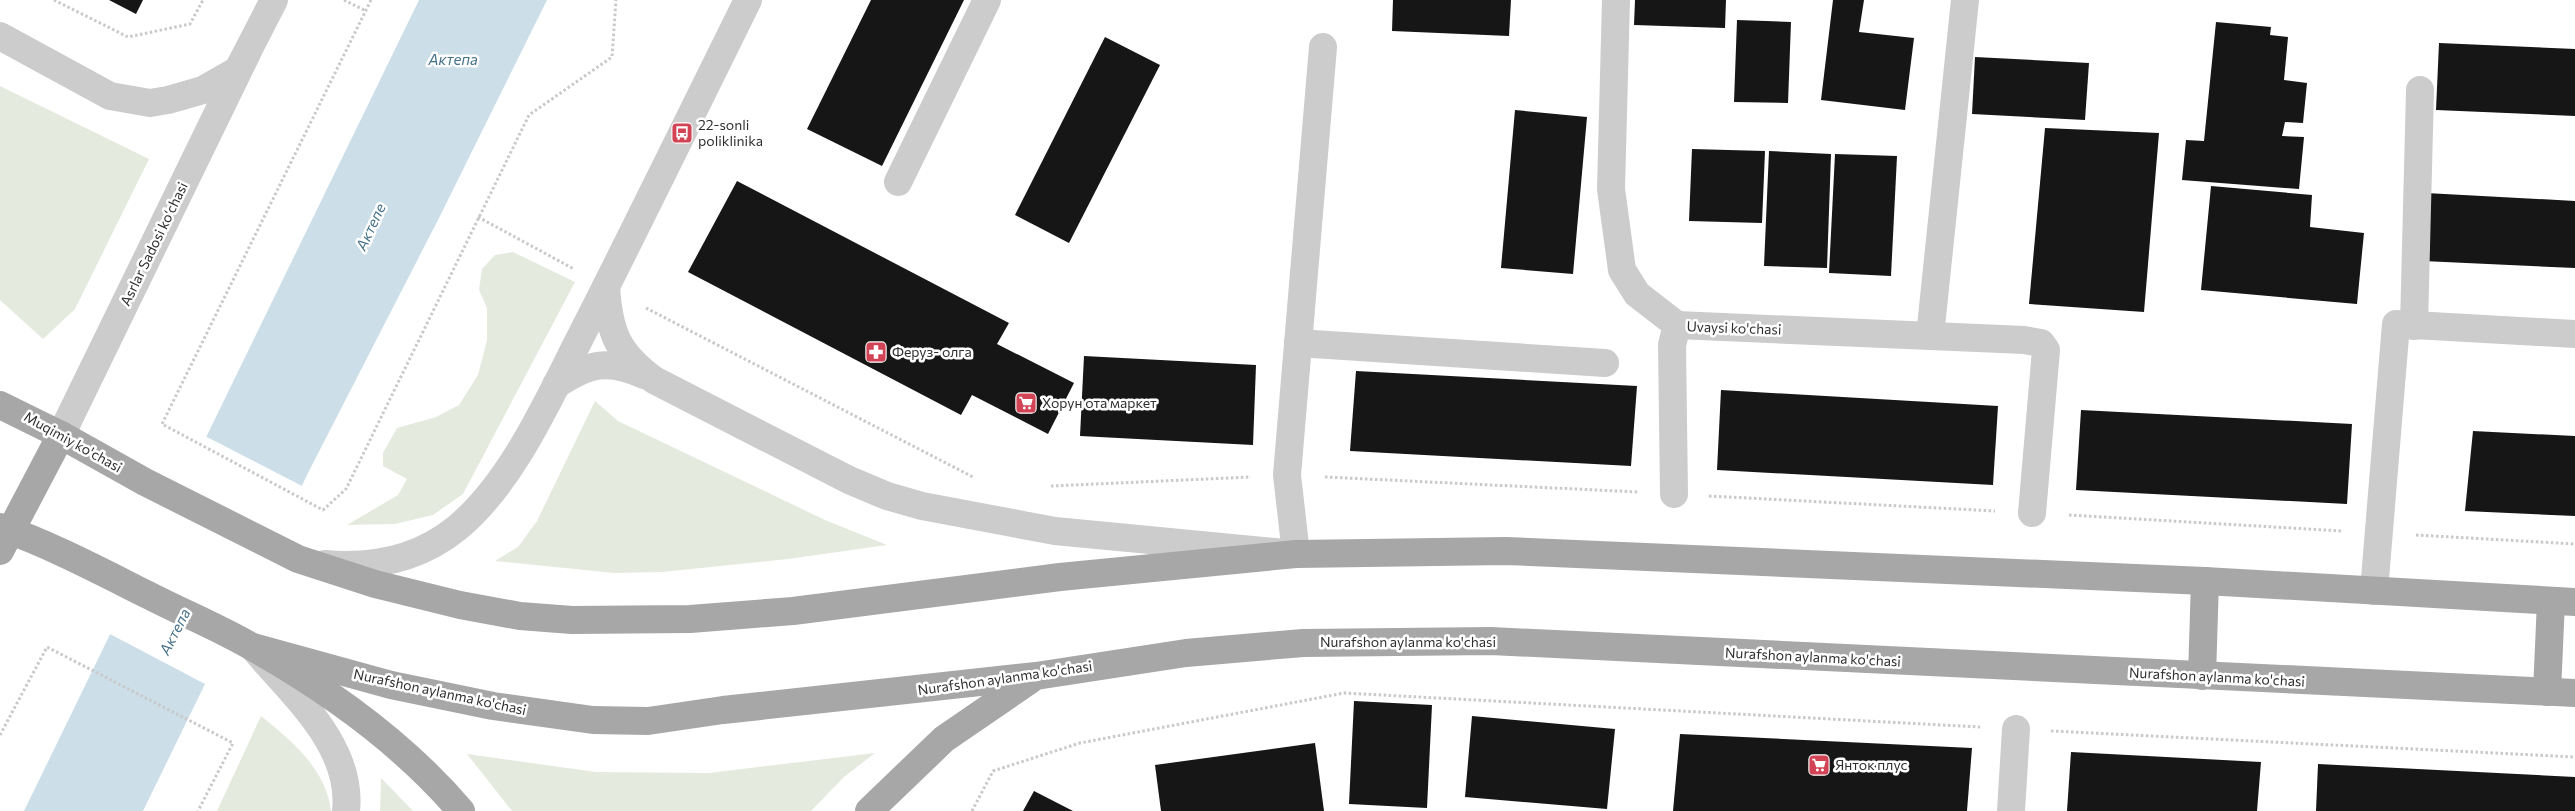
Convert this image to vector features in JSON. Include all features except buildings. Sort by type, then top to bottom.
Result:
[{"type":"main road","name":"Muqimiy ko'chasi","points":[[2,403],[145,482],[298,559]]},
{"type":"main road","points":[[61,435],[4,537],[99,571],[253,647],[304,678],[389,740],[430,777],[461,811]]},
{"type":"main road","points":[[298,559],[375,584],[460,605],[520,616],[572,620],[690,619],[793,611],[1060,577],[1296,554],[1506,551],[2205,581],[2563,602],[2547,692]]},
{"type":"main road","points":[[2202,676],[2205,581]]},
{"type":"main road","name":"Nurafshon aylanma ko'chasi","points":[[253,647],[409,688],[493,706],[593,720],[648,721],[723,710],[1036,676],[1186,653],[1302,643],[1491,641],[2575,693]]},
{"type":"main road","points":[[869,811],[944,739],[1036,676]]},
{"type":"street","name":"Asrlar Sadosi ko‘chasi","points":[[0,36],[110,96],[150,103],[186,96],[220,81],[238,70],[274,0]]},
{"type":"street","points":[[298,559],[334,565],[375,564],[416,553],[444,538],[468,519],[489,495],[522,444],[556,385],[748,0]]},
{"type":"street","points":[[898,182],[987,0]]},
{"type":"street","points":[[1616,0],[1611,189],[1622,270],[1636,294],[1677,326]]},
{"type":"street","points":[[1930,336],[1965,0]]},
{"type":"street","points":[[556,385],[580,369],[604,365],[629,368],[849,480],[887,496],[922,506],[1055,531],[1296,554],[1287,475],[1323,47]]},
{"type":"street","name":"Asrlar Sadosi ko‘chasi","points":[[61,435],[247,53]]},
{"type":"street","points":[[2414,326],[2420,90]]},
{"type":"street","points":[[606,287],[608,313],[614,335],[625,355],[654,380]]},
{"type":"street","points":[[2374,591],[2396,324],[2575,334]]},
{"type":"street","name":"Uvaysi ko'chasi","points":[[1674,494],[1672,344],[1677,326],[2024,340],[2041,343],[2046,350],[2032,513]]},
{"type":"street","points":[[1298,343],[1605,363]]},
{"type":"street","points":[[253,647],[308,712],[336,754],[347,787],[346,811]]},
{"type":"street","points":[[2011,811],[2016,729]]},
{"type":"path","points":[[54,0],[128,36],[190,24],[203,0]]},
{"type":"path","points":[[344,0],[366,11]]},
{"type":"path","points":[[371,0],[162,424],[323,510],[346,489],[529,115],[612,57],[616,0]]},
{"type":"path","points":[[478,217],[581,273]]},
{"type":"path","points":[[643,306],[976,478]]},
{"type":"path","points":[[1051,486],[1287,475],[2032,513],[2575,544]]},
{"type":"path","points":[[0,735],[47,647],[233,743],[198,811]]},
{"type":"path","points":[[972,811],[993,771],[1080,743],[1344,693],[2575,757]]},
{"type":"shaded area","points":[[0,86],[149,159],[75,309],[43,339],[0,300]]},
{"type":"shaded area","points":[[513,252],[575,282],[463,494],[433,515],[395,524],[347,525],[398,495],[407,479],[383,466],[383,453],[397,428],[436,417],[459,405],[478,375],[487,340],[487,308],[479,290],[482,269],[495,255]]},
{"type":"shaded area","points":[[595,401],[618,421],[825,520],[887,545],[788,559],[662,572],[614,573],[495,561],[518,547],[537,521]]},
{"type":"shaded area","points":[[261,716],[284,735],[315,769],[328,796],[331,811],[217,811]]},
{"type":"shaded area","points":[[875,753],[844,777],[811,811],[512,811],[467,754],[596,772],[709,773]]},
{"type":"shaded area","points":[[381,778],[413,811],[380,811]]},
{"type":"water","name":"Актепа","points":[[419,0],[547,0],[440,216],[309,471],[143,811],[24,811]]},
{"type":"pier","points":[[205,436],[304,487],[207,685],[108,633]]},
{"type":"place","name":"22-sonli poliklinika","points":[[682,133]]},
{"type":"place","name":"Феруз- олга","points":[[876,352]]},
{"type":"place","name":"Хорун ота маркет","points":[[1026,403]]},
{"type":"place","name":"Янток плус","points":[[1819,765]]},
{"type":"water label","name":"Актепе","points":[[371,227]]}]
